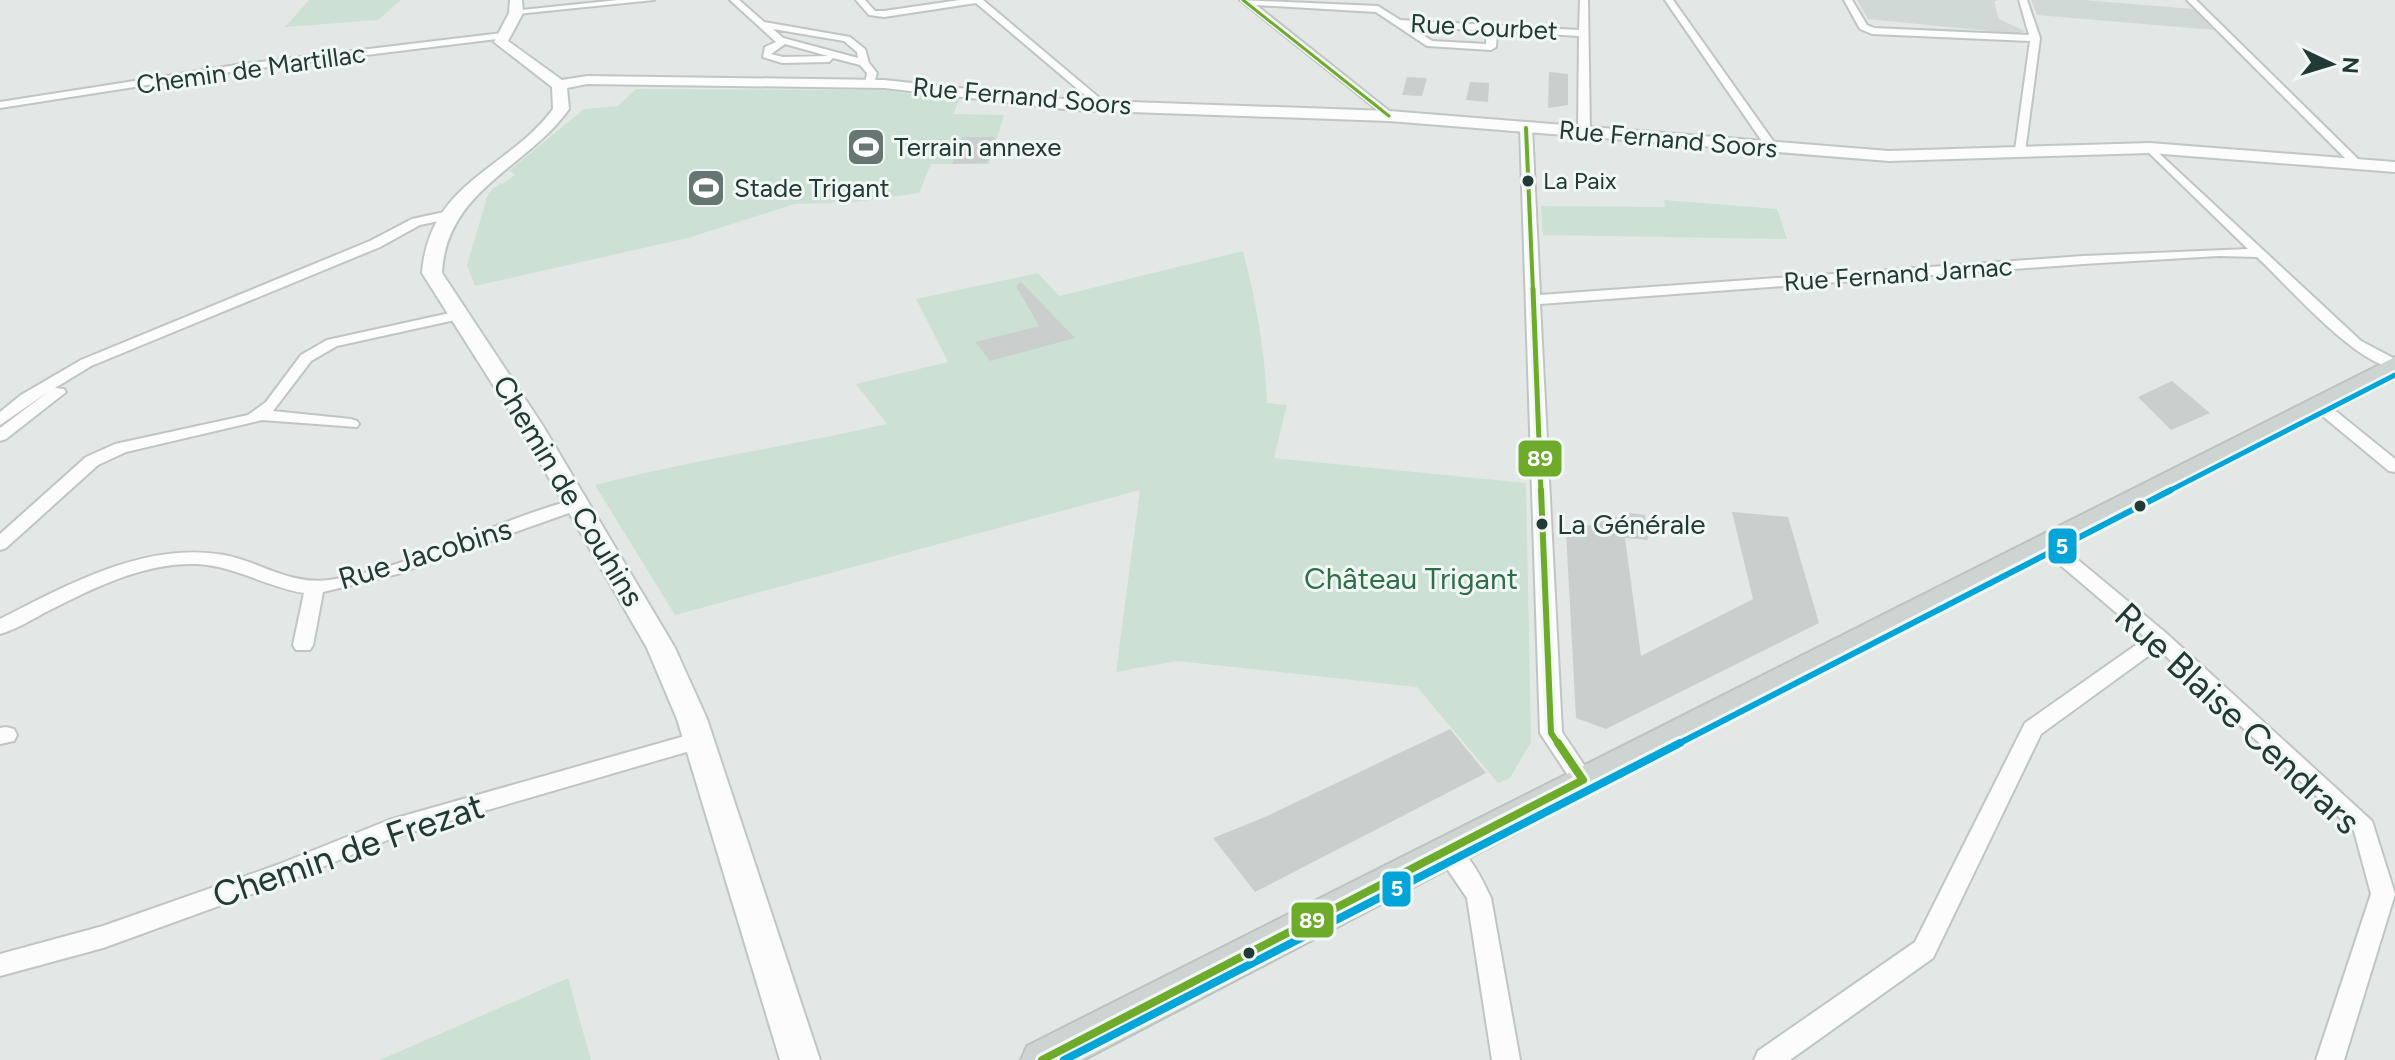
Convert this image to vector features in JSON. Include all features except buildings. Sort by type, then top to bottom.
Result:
[{"type":"main road","points":[[1042,1060],[2394,364]]},
{"type":"street","points":[[559,85],[501,42],[516,5],[650,0]]},
{"type":"street","points":[[734,0],[783,42],[864,63]]},
{"type":"street","points":[[860,0],[872,13],[884,14],[978,0],[1104,106]]},
{"type":"street","points":[[1369,0],[1378,9]]},
{"type":"street","points":[[1584,0],[1584,132]]},
{"type":"street","points":[[1669,0],[1772,148]]},
{"type":"street","points":[[1848,0],[1863,27],[1872,31],[2035,38]]},
{"type":"street","points":[[2021,150],[2035,38],[2023,0]]},
{"type":"street","points":[[2191,0],[2356,163]]},
{"type":"street","points":[[1245,1],[1389,116]]},
{"type":"street","name":"Rue Courbet","points":[[1245,1],[1378,9],[1398,23],[1583,33]]},
{"type":"street","points":[[1398,23],[1430,44],[1491,47],[1492,28]]},
{"type":"street","points":[[762,24],[847,39],[862,51],[864,63],[872,73],[869,83]]},
{"type":"street","name":"Chemin de Martillac","points":[[0,105],[243,67],[502,36]]},
{"type":"street","points":[[783,42],[768,49],[766,55],[787,60],[848,58]]},
{"type":"street","name":"Rue Fernand Soors","points":[[559,85],[587,80],[869,83],[1104,106],[1389,116],[1900,157],[2021,150],[2150,148],[2395,167]]},
{"type":"street","name":"Chemin de Couhins","points":[[559,85],[563,99],[552,123],[465,191],[449,215],[434,255],[432,273],[577,504],[661,648],[699,740],[800,1060]]},
{"type":"street","points":[[1526,127],[1551,733],[1583,780]]},
{"type":"street","points":[[2150,148],[2356,344],[2394,364]]},
{"type":"street","points":[[0,420],[27,398],[86,363],[375,244],[416,222],[449,215]]},
{"type":"street","name":"Rue Fernand Jarnac","points":[[1535,300],[2128,257],[2260,253]]},
{"type":"street","points":[[0,436],[59,392],[215,311]]},
{"type":"street","points":[[0,544],[92,461],[121,448],[232,427],[261,415],[272,405],[306,358],[324,346],[459,315]]},
{"type":"street","points":[[2311,405],[2331,415],[2395,467]]},
{"type":"street","points":[[261,415],[351,424]]},
{"type":"street","name":"Rue Jacobins","points":[[0,627],[95,582],[137,568],[182,559],[224,561],[285,584],[315,587],[372,577],[577,504]]},
{"type":"street","name":"Rue Blaise Cendrars","points":[[2040,544],[2059,554],[2159,638],[2364,827],[2383,894],[2330,1060]]},
{"type":"street","points":[[303,645],[315,587]]},
{"type":"street","points":[[1768,1060],[1924,950],[2033,729],[2159,638]]},
{"type":"street","name":"Chemin de Frezat","points":[[0,965],[103,937],[285,872],[389,829],[699,740]]},
{"type":"street","points":[[1447,851],[1479,898],[1506,1060]]},
{"type":"shaded area","points":[[1857,0],[1998,0],[1994,2],[1999,19],[2025,31],[2019,34],[1868,19]]},
{"type":"shaded area","points":[[2031,0],[2084,0],[2194,9],[2214,30],[2037,15]]},
{"type":"green space","points":[[309,0],[401,0],[378,20],[285,27]]},
{"type":"green space","name":"Stade Trigant","points":[[636,89],[879,90],[960,99],[953,114],[1004,115],[989,164],[931,164],[919,193],[856,202],[795,204],[688,238],[475,286],[467,265],[488,194],[515,174],[509,171],[584,109],[618,106]]},
{"type":"green space","points":[[1664,200],[1777,209],[1787,239],[1543,235],[1541,206],[1665,207]]},
{"type":"green space","name":"Château Trigant","points":[[1243,251],[1259,326],[1267,403],[1287,405],[1274,458],[1526,483],[1531,742],[1510,778],[1498,783],[1417,687],[1177,661],[1116,672],[1140,490],[675,615],[595,485],[887,424],[856,384],[948,362],[916,299],[1038,273],[1059,296]]},
{"type":"green space","points":[[568,978],[591,1060],[380,1060]]},
{"type":"transit line","name":"89","points":[[1243,0],[1389,116]]},
{"type":"transit line","name":"89","points":[[1526,127],[1551,733],[1583,780]]},
{"type":"transit line","name":"5","points":[[1064,1060],[2395,375]]},
{"type":"transit line","name":"89","points":[[1042,1060],[1583,780]]},
{"type":"place","name":"Terrain annexe","points":[[866,147]]},
{"type":"place","name":"La Paix","points":[[1528,181]]},
{"type":"place","name":"Stade Trigant","points":[[706,188]]},
{"type":"place","name":"La Générale","points":[[1542,524]]}]
